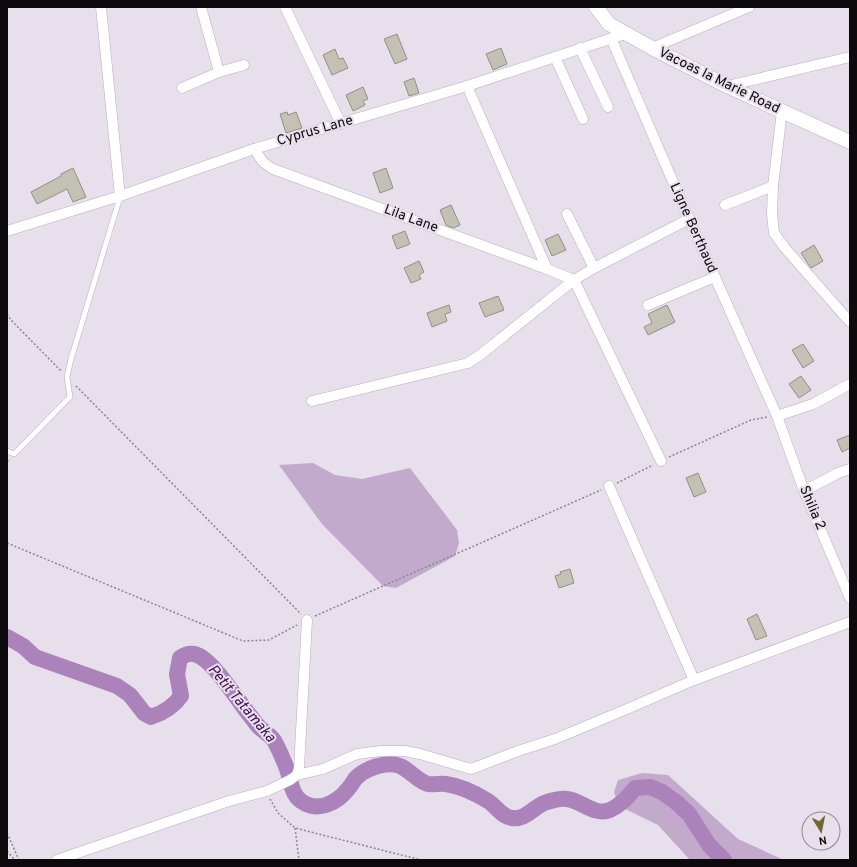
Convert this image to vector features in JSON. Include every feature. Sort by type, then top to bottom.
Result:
[{"type":"main road","name":"Vacoas la Marie Road","points":[[596,7],[609,24],[625,34],[728,86],[850,142]]},
{"type":"street","points":[[101,7],[120,196]]},
{"type":"street","points":[[201,7],[220,72]]},
{"type":"street","points":[[285,7],[341,124]]},
{"type":"street","points":[[652,48],[749,7]]},
{"type":"street","name":"Cyprus Lane","points":[[7,231],[120,196],[254,149],[467,86],[625,34]]},
{"type":"street","name":"Ligne Berthaud","points":[[610,38],[776,416]]},
{"type":"street","points":[[580,48],[608,107]]},
{"type":"street","points":[[728,86],[850,56]]},
{"type":"street","points":[[555,57],[583,119]]},
{"type":"street","points":[[182,88],[220,72],[244,65]]},
{"type":"street","points":[[467,86],[547,269]]},
{"type":"street","points":[[782,111],[773,186],[772,214],[774,233],[785,248],[850,322]]},
{"type":"street","name":"Lila Lane","points":[[254,149],[263,162],[273,169],[574,280]]},
{"type":"street","points":[[725,205],[773,186]]},
{"type":"street","points":[[567,214],[594,268]]},
{"type":"street","points":[[312,401],[468,362],[574,280],[594,268],[689,219]]},
{"type":"street","points":[[648,305],[714,277]]},
{"type":"street","points":[[574,280],[661,461]]},
{"type":"street","points":[[776,416],[814,404],[850,384]]},
{"type":"street","name":"Shilia 2","points":[[776,416],[804,491],[846,576],[850,598]]},
{"type":"street","points":[[804,491],[838,473],[850,469]]},
{"type":"street","points":[[609,486],[694,680]]},
{"type":"street","points":[[297,775],[299,768],[307,620]]},
{"type":"street","points":[[57,860],[229,801],[267,791],[297,775],[322,769],[357,754],[381,751],[405,751],[471,769],[518,751],[556,739],[694,680],[850,622]]},
{"type":"lane","points":[[7,451],[14,454],[70,397],[68,377],[70,359],[120,196]]},
{"type":"path","points":[[7,314],[11,320],[307,620]]},
{"type":"path","points":[[7,543],[243,641],[269,640],[307,620],[609,486],[751,420],[776,416]]},
{"type":"path","points":[[267,791],[271,803],[278,813],[295,828],[421,860]]},
{"type":"path","points":[[295,828],[299,860]]},
{"type":"path","points":[[7,833],[19,860]]},
{"type":"path","points":[[7,851],[15,860]]},
{"type":"shaded area","points":[[313,463],[335,475],[362,479],[410,468],[457,530],[459,543],[455,556],[396,588],[383,586],[322,524],[279,465]]},
{"type":"shaded area","points":[[642,773],[668,775],[738,839],[784,860],[690,860],[658,825],[619,806],[614,792],[618,780]]},
{"type":"building","points":[[397,34],[407,59],[395,64],[384,39]]},
{"type":"building","points":[[501,48],[507,64],[493,70],[486,54]]},
{"type":"building","points":[[335,49],[339,59],[343,58],[348,68],[332,75],[323,55]]},
{"type":"building","points":[[414,78],[419,93],[409,96],[404,82]]},
{"type":"building","points":[[363,87],[368,99],[363,101],[365,105],[353,111],[346,95]]},
{"type":"building","points":[[287,112],[288,115],[296,112],[302,128],[286,133],[280,114]]},
{"type":"building","points":[[73,168],[86,197],[73,202],[67,189],[37,204],[31,192]]},
{"type":"building","points":[[386,168],[393,188],[380,193],[373,173]]},
{"type":"building","points":[[451,205],[460,225],[453,228],[446,225],[440,210]]},
{"type":"building","points":[[405,231],[410,244],[397,249],[392,236]]},
{"type":"building","points":[[558,234],[566,250],[552,256],[545,240]]},
{"type":"building","points":[[814,245],[823,261],[811,268],[801,253]]},
{"type":"building","points":[[419,261],[424,272],[419,275],[421,279],[411,283],[404,268]]},
{"type":"building","points":[[498,296],[504,310],[485,317],[479,303]]},
{"type":"building","points":[[449,305],[451,312],[445,314],[447,321],[432,327],[427,313]]},
{"type":"building","points":[[667,305],[675,322],[648,335],[644,327],[652,323],[648,314]]},
{"type":"building","points":[[803,344],[814,361],[803,368],[792,350]]},
{"type":"building","points":[[801,376],[811,390],[799,398],[789,384]]},
{"type":"building","points":[[850,435],[850,448],[842,452],[837,440]]},
{"type":"building","points":[[698,473],[706,492],[694,497],[686,478]]},
{"type":"building","points":[[570,569],[574,583],[559,588],[555,576],[561,574],[560,572]]},
{"type":"building","points":[[757,614],[767,636],[756,640],[747,619]]},
{"type":"waterway","name":"Petit Tatamaka","points":[[7,637],[23,646],[35,657],[117,686],[130,695],[144,713],[151,717],[168,709],[181,696],[177,674],[180,658],[190,654],[201,657],[217,672],[257,725],[275,741],[286,766],[295,795],[307,805],[320,806],[333,802],[344,794],[359,775],[376,766],[388,764],[400,766],[424,783],[446,784],[467,790],[491,803],[505,816],[512,818],[521,817],[544,803],[562,799],[573,800],[593,810],[610,810],[624,800],[635,788],[650,787],[662,792],[689,814],[709,845],[724,860]]}]
